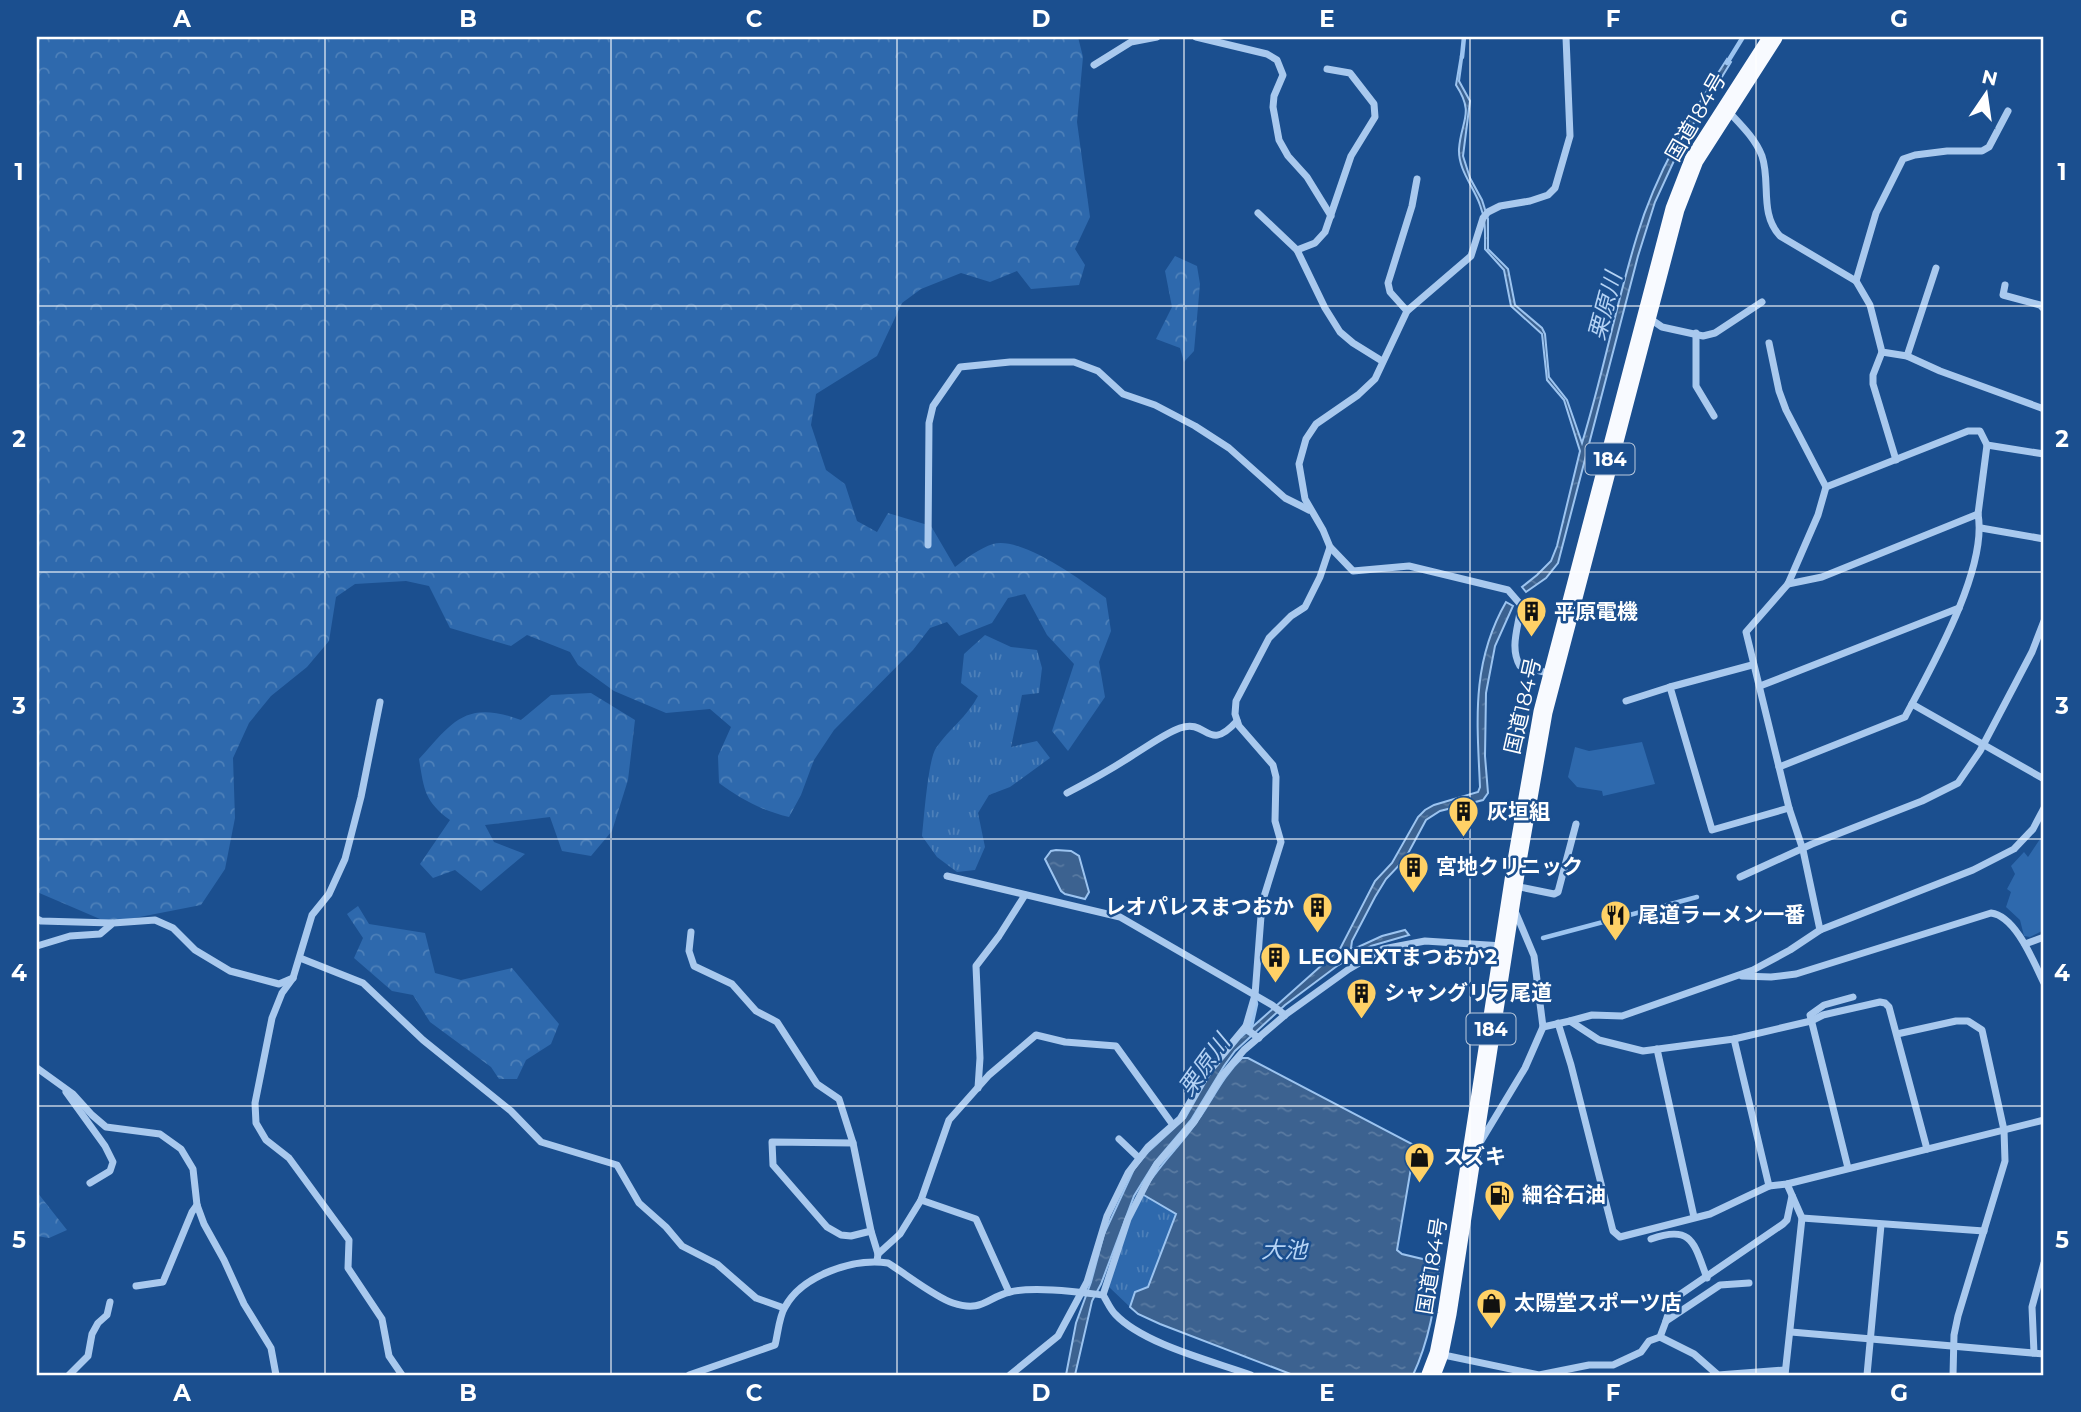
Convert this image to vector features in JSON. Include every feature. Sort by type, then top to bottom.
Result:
[{"type":"highway","name":"国道184号","points":[[1431,1375],[1439,1354],[1447,1314],[1529,786],[1543,712],[1675,209],[1694,160],[1773,37]]},
{"type":"street","points":[[1094,65],[1131,42],[1157,37]]},
{"type":"street","points":[[1196,37],[1267,54],[1277,60],[1283,75],[1274,96],[1273,107],[1279,140],[1288,156],[1307,177],[1331,216]]},
{"type":"street","points":[[1553,675],[1520,666],[1515,657],[1521,605],[1508,590],[1409,566],[1353,571],[1330,547],[1305,499],[1299,464],[1306,439],[1316,424],[1358,395],[1375,379],[1407,311],[1471,256],[1486,215],[1500,206],[1548,195],[1555,188],[1570,136],[1566,37]]},
{"type":"street","points":[[1297,250],[1315,243],[1325,232],[1351,156],[1376,117],[1374,104],[1350,73],[1327,69]]},
{"type":"street","points":[[1726,108],[1753,138],[1761,154],[1765,170],[1766,205],[1772,227],[1780,236],[1856,281],[1870,305],[1882,352],[1873,375],[1873,384],[1896,460]]},
{"type":"street","points":[[1856,281],[1876,213],[1903,159],[1947,151],[1982,151],[1989,147],[2008,111]]},
{"type":"street","points":[[1407,311],[1390,292],[1388,283],[1412,206],[1417,180]]},
{"type":"street","points":[[1258,214],[1297,250],[1325,308],[1340,331],[1353,343],[1382,361]]},
{"type":"street","points":[[1907,356],[1936,268]]},
{"type":"street","points":[[2005,285],[2003,295],[2040,305],[2044,309]]},
{"type":"street","points":[[1646,316],[1662,327],[1703,336],[1715,333],[1762,302]]},
{"type":"street","points":[[1696,333],[1696,386],[1714,416]]},
{"type":"street","points":[[1769,343],[1779,391],[1786,410],[1826,487],[1818,514],[1788,584],[1746,632],[1789,808],[1803,850],[1820,930]]},
{"type":"street","points":[[1882,352],[1907,356],[2044,409]]},
{"type":"street","points":[[928,545],[929,423],[933,406],[960,366],[971,364],[1074,362],[1098,371],[1123,394],[1175,416],[1229,448],[1285,498],[1312,512]]},
{"type":"street","points":[[1779,767],[1905,717],[1950,631],[1969,577],[1981,528],[1978,514],[1987,445],[1980,430],[1968,431],[1826,487]]},
{"type":"street","points":[[1987,445],[2044,454]]},
{"type":"street","points":[[1788,584],[1822,576],[1978,514]]},
{"type":"street","points":[[1981,528],[2044,539]]},
{"type":"street","points":[[1010,1375],[1058,1336],[1087,1282],[1107,1216],[1124,1182],[1139,1158],[1185,1111],[1208,1072],[1247,1028],[1255,995],[1262,904],[1280,842],[1275,821],[1276,777],[1273,765],[1239,726],[1236,701],[1262,651],[1281,625],[1305,607],[1320,578],[1330,547]]},
{"type":"street","points":[[1760,686],[1959,608]]},
{"type":"street","points":[[1740,877],[1812,844],[1922,801],[1958,783],[1984,744],[2032,652],[2044,621]]},
{"type":"street","points":[[1626,701],[1752,665]]},
{"type":"street","points":[[1670,688],[1712,830],[1789,808]]},
{"type":"street","points":[[380,702],[361,797],[345,859],[328,894],[312,915],[293,978],[282,993],[272,1018],[255,1103],[256,1123],[266,1140],[289,1158],[349,1240],[348,1268],[382,1320],[389,1356],[402,1375]]},
{"type":"street","points":[[1912,704],[2044,779]]},
{"type":"street","points":[[1067,793],[1102,775],[1172,731],[1189,725],[1218,736],[1224,735],[1237,721]]},
{"type":"street","points":[[1543,1027],[1592,1015],[1622,1016],[1740,975],[1790,950],[1820,930],[1973,870],[2014,849],[2033,829],[2044,808]]},
{"type":"street","points":[[1473,1153],[1525,1068],[1543,1027],[1534,956],[1513,895],[1558,892],[1576,824]]},
{"type":"street","points":[[947,876],[1121,917],[1283,1013]]},
{"type":"street","points":[[978,1088],[980,1047],[976,967],[1025,894]]},
{"type":"street","points":[[1740,975],[1772,977],[1796,974],[1991,913],[1997,914],[2013,927],[2025,944],[2044,983]]},
{"type":"street","points":[[37,919],[113,923],[155,920],[173,928],[195,950],[230,971],[279,984],[293,978]]},
{"type":"street","points":[[37,946],[70,936],[100,934],[113,923]]},
{"type":"street","points":[[691,932],[690,951],[694,966],[732,984],[756,1011],[777,1022],[817,1084],[839,1099],[853,1143],[877,1257],[951,1303],[968,1306],[987,1303],[1009,1292],[1081,1292],[1100,1295],[1115,1314],[1135,1330],[1164,1344],[1251,1375]]},
{"type":"street","points":[[2025,944],[2044,937]]},
{"type":"street","points":[[1100,1295],[1128,1219],[1157,1164],[1194,1122],[1234,1061],[1283,1013],[1383,949],[1425,941],[1504,947]]},
{"type":"street","points":[[300,958],[363,983],[422,1040],[511,1111],[541,1142],[617,1165],[639,1203],[666,1227],[682,1246],[717,1264],[756,1298],[784,1308]]},
{"type":"street","points":[[1848,1168],[1810,1015],[1824,1005],[1853,997]]},
{"type":"street","points":[[1570,1021],[1599,1040],[1643,1051],[1734,1039],[1811,1021],[1823,1015],[1885,1003],[1889,1007],[1897,1034],[1927,1149]]},
{"type":"street","points":[[1897,1034],[1968,1020],[1982,1030],[2004,1130],[2005,1161],[1958,1316],[1953,1375]]},
{"type":"street","points":[[1558,1023],[1572,1065],[1612,1231],[1620,1237],[1710,1214],[1769,1186],[1787,1184],[2044,1120]]},
{"type":"street","points":[[1247,1028],[1257,1036]]},
{"type":"street","points":[[689,1375],[775,1345],[784,1308],[802,1286],[821,1276],[877,1257],[900,1234],[920,1200],[949,1120],[1006,1060],[1036,1035],[1065,1042],[1110,1043],[1116,1046],[1173,1125]]},
{"type":"street","points":[[1734,1039],[1769,1186]]},
{"type":"street","points":[[1657,1049],[1694,1217]]},
{"type":"street","points":[[37,1068],[74,1094],[106,1127],[160,1135],[181,1149],[193,1169],[197,1205],[204,1224],[244,1304],[271,1348],[276,1375]]},
{"type":"street","points":[[64,1088],[105,1146],[113,1162],[110,1171],[90,1184]]},
{"type":"street","points":[[1119,1139],[1139,1158]]},
{"type":"street","points":[[853,1143],[772,1142],[774,1165],[827,1227],[841,1235],[851,1236],[871,1231]]},
{"type":"street","points":[[1439,1354],[1525,1374],[1539,1374],[1589,1365],[1613,1365],[1641,1352],[1649,1341],[1660,1337],[1694,1354],[1718,1374],[1785,1373],[1802,1218],[1787,1184]]},
{"type":"street","points":[[1660,1337],[1672,1300],[1783,1224],[1787,1220],[1792,1195]]},
{"type":"street","points":[[920,1200],[975,1219],[1009,1292]]},
{"type":"street","points":[[136,1286],[163,1282],[197,1205]]},
{"type":"street","points":[[1802,1218],[1984,1231]]},
{"type":"street","points":[[1867,1375],[1881,1225]]},
{"type":"street","points":[[1651,1239],[1677,1233],[1689,1237],[1694,1243],[1707,1278]]},
{"type":"street","points":[[2034,1353],[2032,1307],[2044,1263]]},
{"type":"street","points":[[1666,1321],[1720,1285],[1749,1283]]},
{"type":"street","points":[[69,1375],[88,1356],[92,1334],[98,1322],[107,1315],[110,1302]]},
{"type":"street","points":[[1791,1332],[2044,1354]]},
{"type":"green space","points":[[37,37],[1078,37],[1083,57],[1077,122],[1090,217],[1075,249],[1085,265],[1079,285],[1031,289],[1017,271],[990,282],[961,273],[921,289],[902,303],[877,356],[816,394],[811,425],[826,470],[845,484],[857,521],[877,532],[888,513],[931,526],[955,567],[993,544],[1005,543],[1020,547],[1051,562],[1106,598],[1111,631],[1099,662],[1105,697],[1068,751],[1052,731],[1074,664],[1047,635],[1025,594],[1008,598],[992,623],[959,636],[947,622],[930,628],[913,650],[834,730],[814,760],[801,795],[789,817],[752,804],[719,783],[718,756],[731,727],[710,709],[666,713],[614,691],[578,665],[570,652],[527,635],[511,646],[450,628],[429,586],[406,581],[355,584],[336,597],[329,641],[307,667],[271,696],[249,723],[233,758],[235,818],[225,869],[201,905],[114,922],[100,919],[37,892]]},
{"type":"green space","points":[[1175,256],[1197,266],[1200,284],[1194,351],[1184,362],[1180,348],[1156,339],[1172,307],[1165,271]]},
{"type":"green space","points":[[985,635],[1011,647],[1037,650],[1042,668],[1039,693],[1022,695],[1011,747],[1037,741],[1050,758],[1010,787],[989,795],[978,813],[985,847],[975,870],[957,872],[937,857],[922,836],[927,790],[936,748],[978,696],[961,683],[964,654]]},
{"type":"green space","points":[[591,693],[635,720],[628,780],[612,831],[591,856],[562,851],[550,817],[485,825],[494,842],[525,854],[481,891],[455,870],[433,878],[420,864],[450,820],[430,800],[422,779],[419,759],[462,717],[487,712],[521,720],[551,695]]},
{"type":"green space","points":[[1642,742],[1655,784],[1603,796],[1602,791],[1577,787],[1568,777],[1575,747],[1589,751]]},
{"type":"green space","points":[[2044,833],[2044,930],[2030,937],[2024,936],[2020,920],[2006,907],[2011,892],[2007,889],[2015,874],[2011,866],[2024,852],[2028,857]]},
{"type":"green space","points":[[358,906],[369,924],[425,933],[435,973],[461,980],[512,968],[559,1024],[551,1044],[526,1060],[517,1079],[499,1079],[491,1067],[430,1022],[413,995],[392,991],[354,958],[363,938],[347,914]]},
{"type":"green space","points":[[37,1192],[67,1230],[49,1238],[37,1236]]},
{"type":"green space","points":[[1142,1194],[1176,1214],[1148,1287],[1135,1292],[1130,1307],[1109,1287],[1124,1235]]},
{"type":"water","points":[[1463,52],[1459,81],[1470,101],[1463,156],[1488,219],[1488,249],[1508,269],[1515,305],[1542,328],[1545,334],[1549,377],[1567,400],[1582,443],[1629,262],[1645,212],[1664,167],[1688,123],[1727,59],[1731,62],[1684,139],[1655,202],[1638,256],[1558,563],[1546,578],[1526,592],[1522,587],[1551,561],[1557,546],[1580,451],[1564,400],[1547,380],[1542,334],[1511,306],[1504,270],[1485,249],[1482,211],[1459,157],[1466,110],[1456,85]]},
{"type":"water","points":[[1506,602],[1513,606],[1495,646],[1486,693],[1485,756],[1488,793],[1483,800],[1440,811],[1426,820],[1405,859],[1386,879],[1375,897],[1351,948],[1405,930],[1409,935],[1371,946],[1337,966],[1285,1005],[1235,1051],[1191,1120],[1155,1162],[1134,1196],[1092,1301],[1075,1375],[1066,1375],[1076,1323],[1104,1234],[1134,1169],[1148,1152],[1185,1118],[1210,1074],[1240,1038],[1340,949],[1375,881],[1392,863],[1418,817],[1434,805],[1478,792],[1478,715],[1482,670],[1487,647]]},
{"type":"water","points":[[1051,851],[1071,851],[1079,856],[1089,892],[1085,899],[1061,891],[1045,859]]},
{"type":"water","name":"大池","points":[[1242,1058],[1248,1058],[1433,1155],[1432,1164],[1412,1162],[1397,1250],[1402,1254],[1435,1262],[1439,1267],[1430,1322],[1413,1375],[1293,1375],[1160,1324],[1138,1314],[1130,1307],[1135,1292],[1148,1287],[1176,1214],[1142,1194],[1191,1129],[1229,1072]]},
{"type":"waterway","points":[[1462,57],[1464,37]]},
{"type":"waterway","name":"栗原川","points":[[1727,63],[1743,37]]},
{"type":"waterway","points":[[1543,938],[1697,897]]},
{"type":"waterway","points":[[1250,1031],[1255,999]]},
{"type":"place","name":"平原電機","points":[[1531,639]]},
{"type":"place","name":"灰垣組","points":[[1464,839]]},
{"type":"place","name":"宮地クリニック","points":[[1413,894]]},
{"type":"place","name":"レオパレスまつおか","points":[[1317,934]]},
{"type":"place","name":"尾道ラーメン一番","points":[[1615,942]]},
{"type":"place","name":"LEONEXTまつおか2","points":[[1275,984]]},
{"type":"place","name":"シャングリラ尾道","points":[[1361,1020]]},
{"type":"place","name":"スズキ","points":[[1420,1184]]},
{"type":"place","name":"細谷石油","points":[[1499,1222]]},
{"type":"place","name":"太陽堂スポーツ店","points":[[1491,1330]]}]
